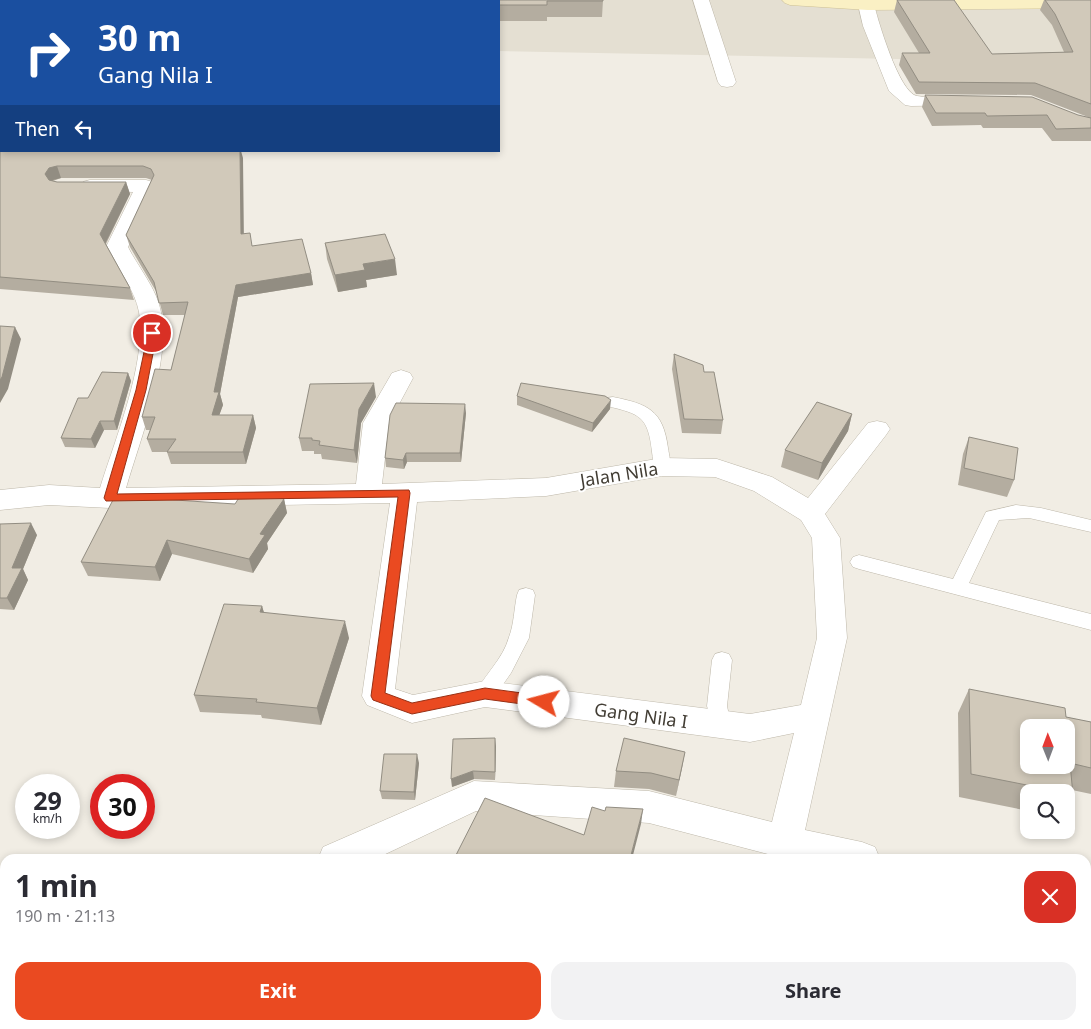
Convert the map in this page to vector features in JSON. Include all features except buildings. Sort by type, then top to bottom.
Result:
[{"type":"street","points":[[701,0],[727,82]]},
{"type":"street","points":[[790,0],[1091,3]]},
{"type":"street","points":[[866,2],[871,26],[898,91],[911,101],[976,102]]},
{"type":"street","points":[[71,186],[146,186],[117,248],[150,310],[152,333],[141,390],[110,498]]},
{"type":"street","points":[[368,493],[376,423],[400,378]]},
{"type":"street","points":[[785,842],[832,638],[826,538],[812,513],[876,429]]},
{"type":"street","name":"Jalan Nila","points":[[0,500],[49,495],[110,498],[405,493],[546,486],[662,467],[717,468],[763,484],[812,513]]},
{"type":"street","name":"Gang Nila I","points":[[405,493],[378,696],[412,709],[485,694],[750,728],[798,718],[813,721]]},
{"type":"street","points":[[347,854],[474,796],[649,807],[839,854]]},
{"type":"lane","points":[[613,402],[628,405],[648,413],[657,425],[662,467]]},
{"type":"lane","points":[[958,587],[992,516],[1006,511],[1026,511],[1091,526]]},
{"type":"lane","points":[[859,562],[1091,622]]},
{"type":"lane","points":[[485,694],[504,667],[518,638],[526,594]]},
{"type":"lane","points":[[720,725],[717,706],[722,660]]},
{"type":"shaded area","points":[[500,0],[1091,0],[1091,63],[500,51]]},
{"type":"route","points":[[152,333],[141,390],[110,498],[405,493],[378,696],[412,709],[485,694],[544,702]]}]
